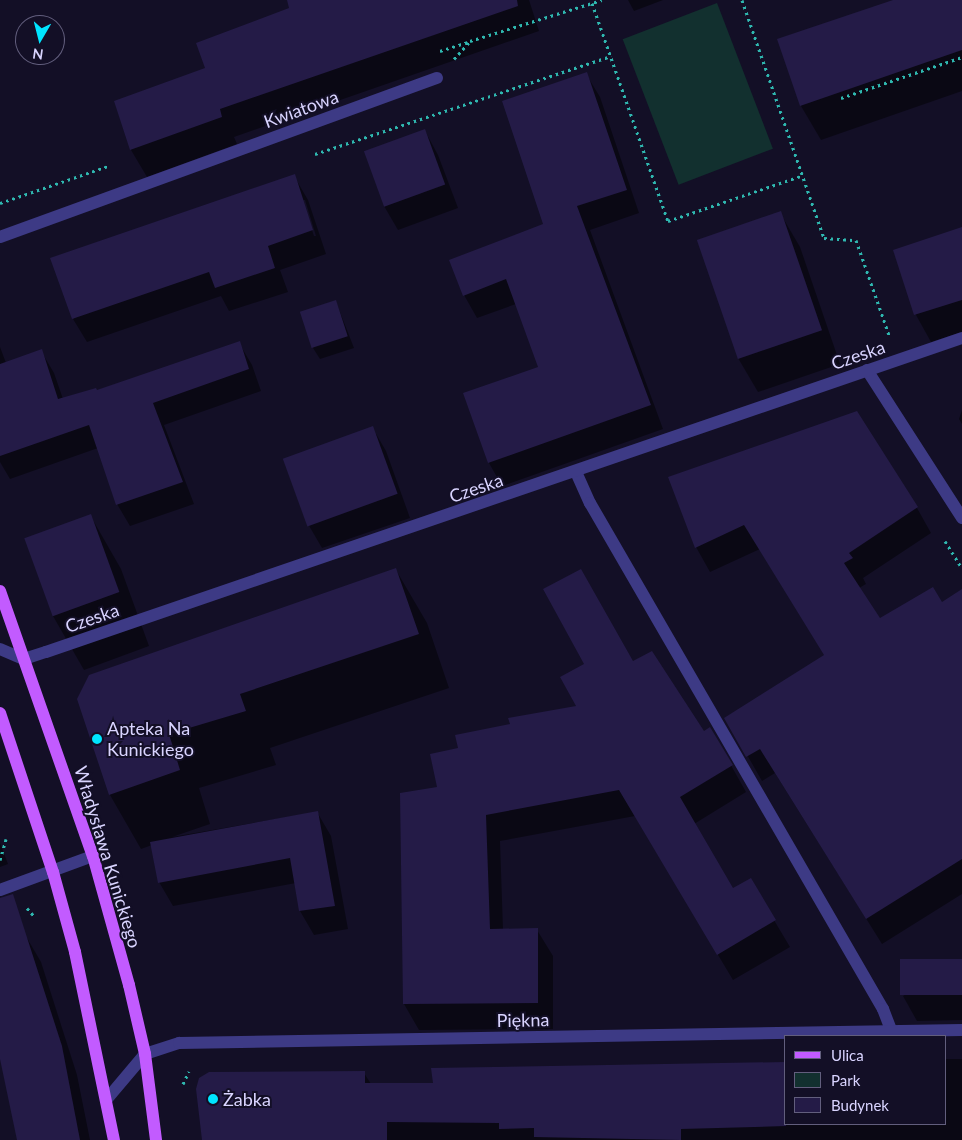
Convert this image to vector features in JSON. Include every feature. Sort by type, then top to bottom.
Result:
[{"type":"main road","name":"Władysława Kunickiego","points":[[0,591],[93,856],[145,1054],[156,1140]]},
{"type":"main road","points":[[0,713],[53,872],[87,1000],[114,1140]]},
{"type":"street","name":"Kwiatowa","points":[[0,237],[437,78]]},
{"type":"street","name":"Czeska","points":[[24,659],[576,472],[962,338]]},
{"type":"street","points":[[867,370],[962,518]]},
{"type":"street","points":[[576,472],[590,503],[883,1009],[892,1033]]},
{"type":"street","points":[[0,649],[24,659]]},
{"type":"street","points":[[0,890],[93,856]]},
{"type":"street","name":"Piękna","points":[[145,1054],[179,1043],[892,1033],[962,1030]]},
{"type":"street","points":[[107,1099],[145,1054]]},
{"type":"path","points":[[437,78],[470,41],[602,0]]},
{"type":"path","points":[[742,0],[801,176],[824,238],[856,240],[890,337]]},
{"type":"path","points":[[592,3],[668,221],[801,176]]},
{"type":"path","points":[[308,156],[611,56]]},
{"type":"path","points":[[842,98],[962,57]]},
{"type":"path","points":[[0,860],[6,839]]},
{"type":"green space","points":[[717,3],[773,149],[679,185],[623,39]]},
{"type":"building","points":[[287,0],[517,0],[518,6],[220,109],[222,117],[130,150],[114,101],[205,68],[196,43],[289,8]]},
{"type":"building","points":[[893,0],[962,0],[962,50],[800,106],[777,39]]},
{"type":"building","points":[[587,72],[627,190],[577,206],[651,405],[488,463],[463,393],[538,367],[506,279],[463,296],[449,260],[543,224],[502,101]]},
{"type":"building","points":[[425,129],[445,184],[384,207],[364,151]]},
{"type":"building","points":[[295,174],[313,230],[268,246],[275,268],[215,288],[209,272],[72,319],[50,258]]},
{"type":"building","points":[[781,211],[822,330],[738,359],[697,240]]},
{"type":"building","points":[[962,227],[962,300],[914,315],[893,250]]},
{"type":"building","points":[[336,300],[348,336],[312,348],[300,312]]},
{"type":"building","points":[[240,341],[249,369],[153,403],[183,482],[116,505],[89,425],[0,456],[0,364],[42,349],[58,399],[96,388],[97,390]]},
{"type":"building","points":[[857,411],[918,507],[849,553],[853,558],[844,563],[880,618],[933,587],[942,602],[962,589],[962,859],[866,919],[760,749],[746,757],[724,718],[824,655],[744,525],[695,548],[668,477]]},
{"type":"building","points":[[373,426],[398,494],[307,526],[283,459]]},
{"type":"building","points":[[91,514],[119,592],[53,616],[24,538]]},
{"type":"building","points":[[396,568],[419,634],[240,694],[246,711],[169,734],[180,770],[109,795],[77,699],[89,675]]},
{"type":"building","points":[[581,569],[633,661],[652,651],[704,731],[710,727],[733,765],[680,797],[733,888],[751,878],[776,920],[717,955],[619,790],[486,815],[490,929],[538,928],[538,1003],[403,1004],[400,793],[437,787],[430,754],[458,748],[455,735],[510,724],[508,718],[576,706],[560,677],[584,664],[543,589]]},
{"type":"building","points":[[318,811],[335,906],[299,911],[290,858],[158,883],[150,842]]},
{"type":"building","points":[[13,894],[62,1046],[80,1140],[17,1140],[0,1059],[0,898]]},
{"type":"building","points":[[900,959],[962,959],[962,995],[900,995]]},
{"type":"building","points":[[784,1062],[784,1125],[786,1126],[681,1129],[681,1140],[534,1137],[534,1128],[499,1129],[499,1123],[387,1122],[387,1140],[202,1140],[196,1089],[199,1078],[209,1072],[365,1071],[365,1083],[433,1083],[431,1068]]},
{"type":"place","name":"Apteka Na Kunickiego","points":[[97,739]]},
{"type":"place","name":"Żabka","points":[[213,1099]]}]
